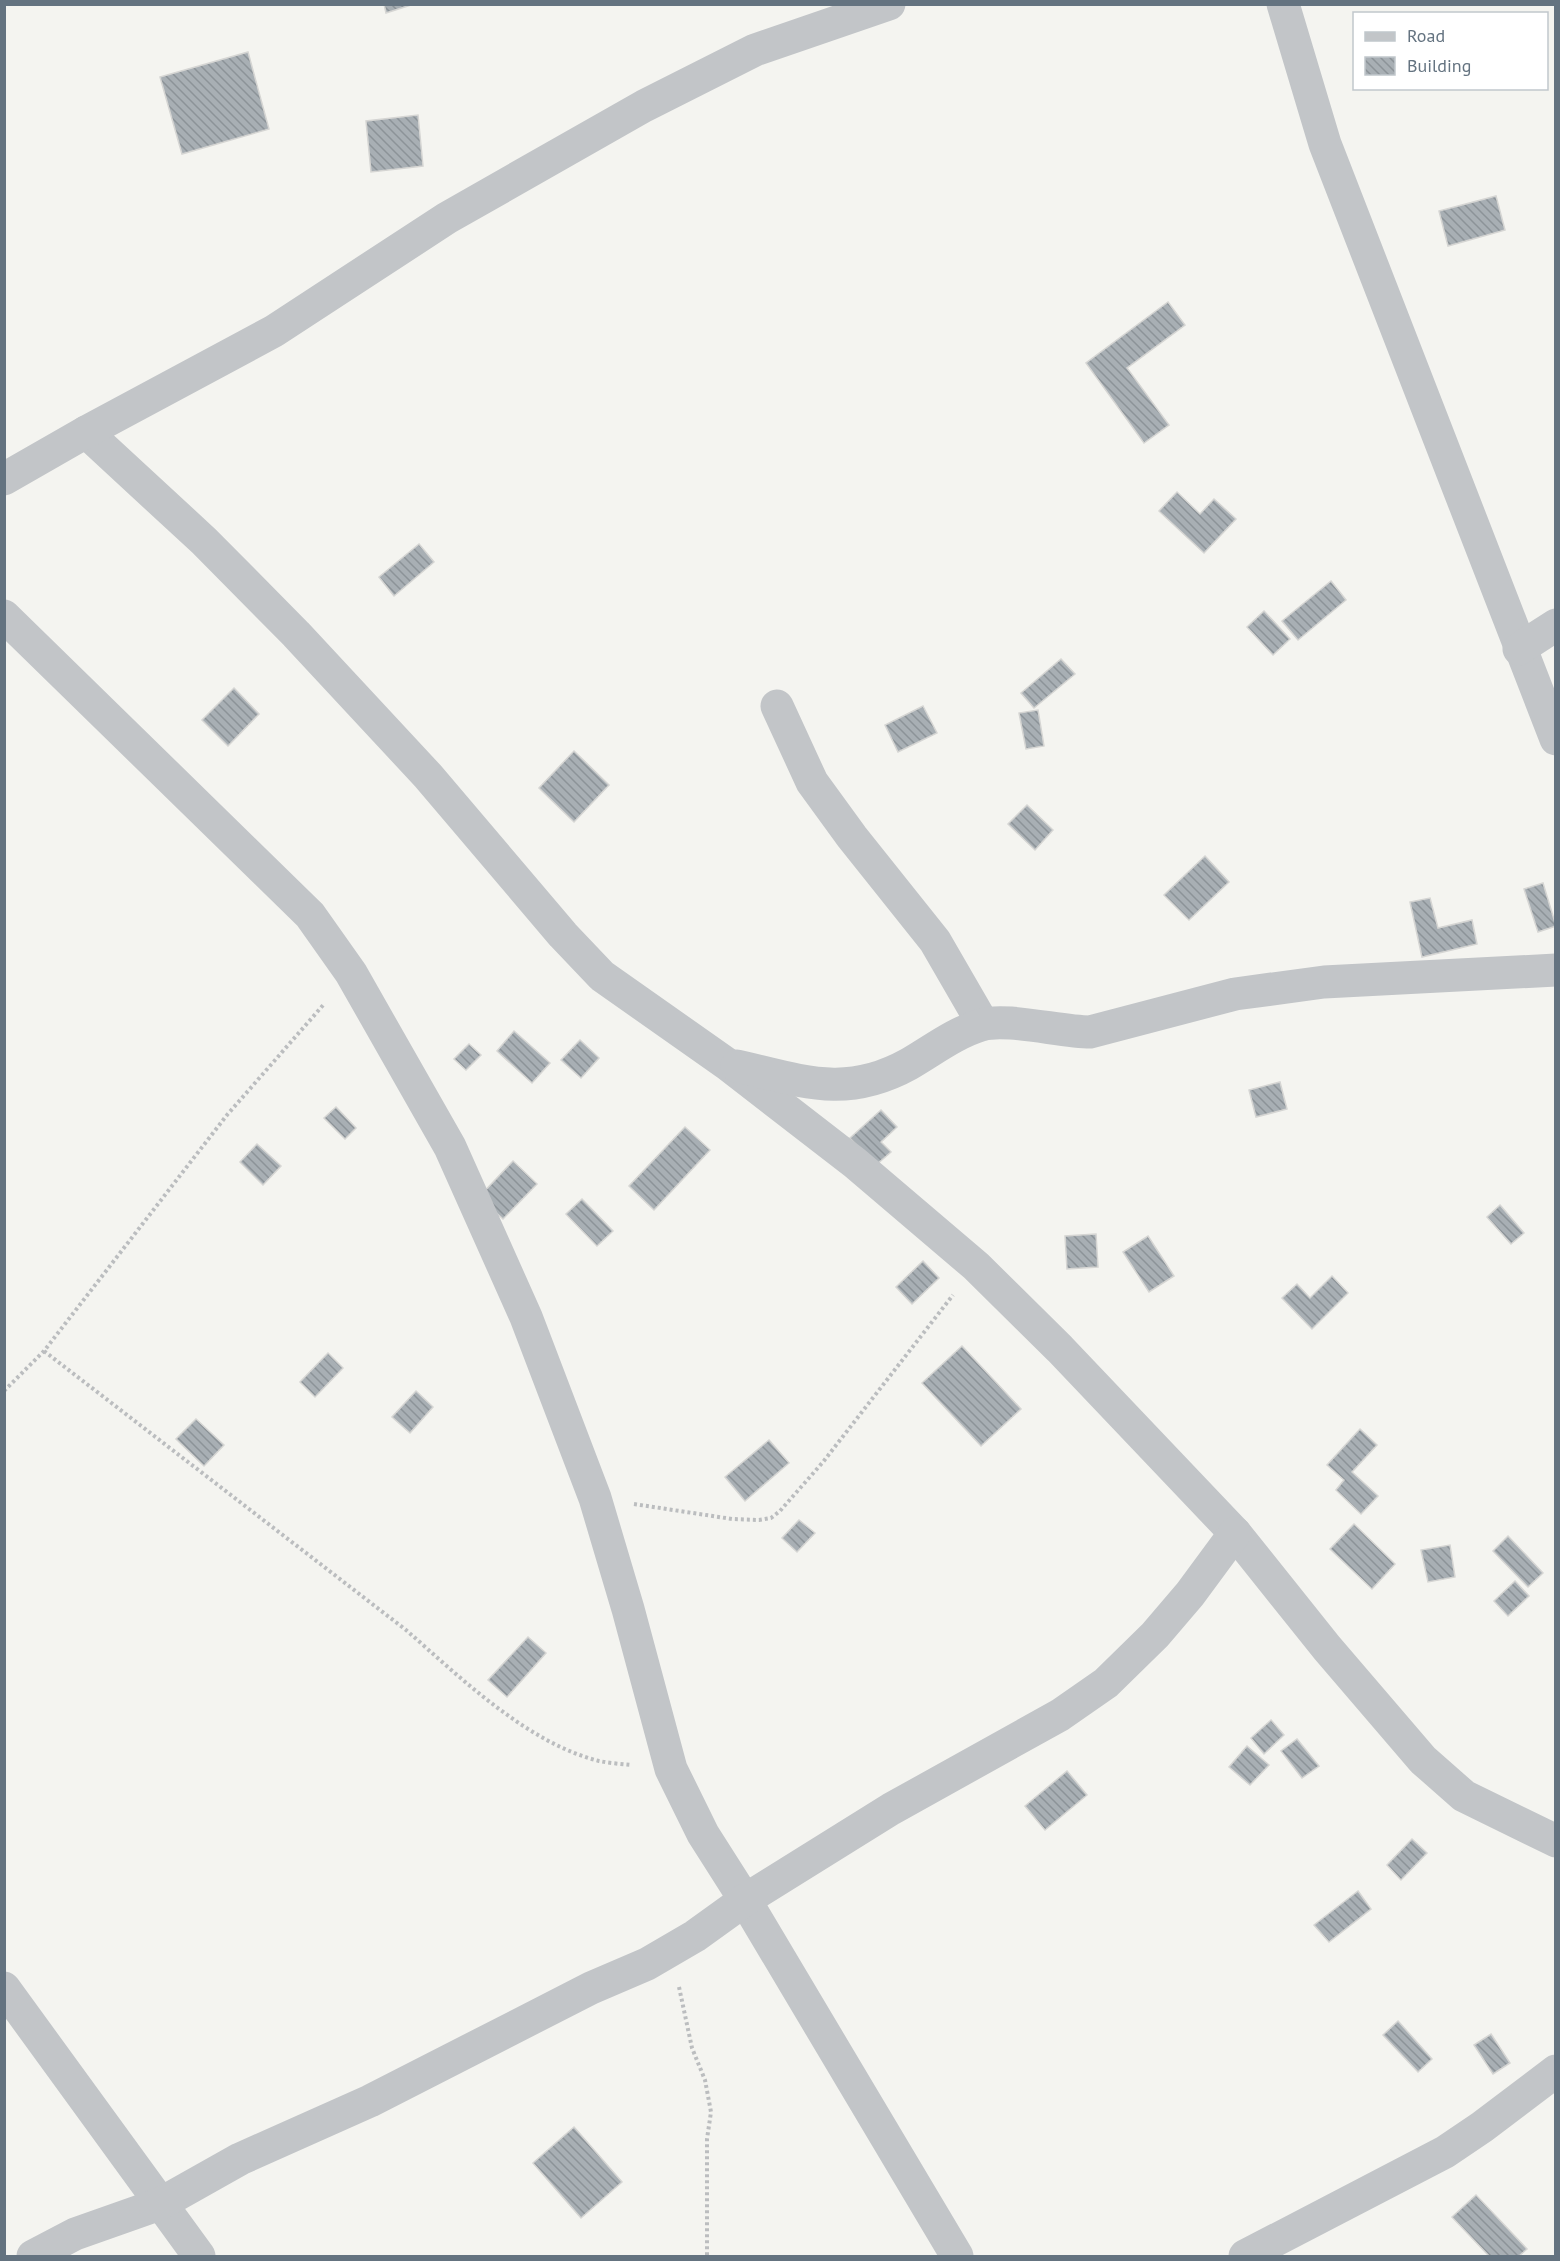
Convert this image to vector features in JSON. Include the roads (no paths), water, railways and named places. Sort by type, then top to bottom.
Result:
[{"type":"street","points":[[4,479],[86,432],[274,332],[447,218],[644,106],[754,50],[889,4]]},
{"type":"street","points":[[1283,4],[1326,144],[1519,649],[1556,739]]},
{"type":"street","points":[[86,432],[204,541],[296,634],[428,776],[563,935],[602,976],[728,1064],[855,1163],[976,1266],[1060,1349],[1235,1533],[1327,1648],[1423,1760],[1464,1796],[1556,1841]]},
{"type":"street","points":[[4,616],[310,915],[351,974],[450,1147],[526,1317],[595,1498],[671,1768],[703,1834],[745,1900],[957,2256]]},
{"type":"street","points":[[1519,649],[1556,625]]},
{"type":"street","points":[[777,706],[812,782],[852,837],[935,941],[983,1024]]},
{"type":"street","points":[[728,1064],[818,1085],[861,1083],[887,1074],[961,1033],[983,1024],[1002,1023],[1072,1032],[1090,1032],[1234,994],[1323,982],[1556,970]]},
{"type":"street","points":[[33,2256],[75,2234],[160,2204],[240,2159],[370,2101],[591,1988],[647,1964],[696,1936],[745,1900],[891,1809],[1060,1714],[1106,1683],[1155,1635],[1190,1594],[1235,1533]]},
{"type":"street","points":[[4,1988],[199,2256]]},
{"type":"street","points":[[1245,2256],[1445,2152],[1491,2121],[1556,2071]]}]
